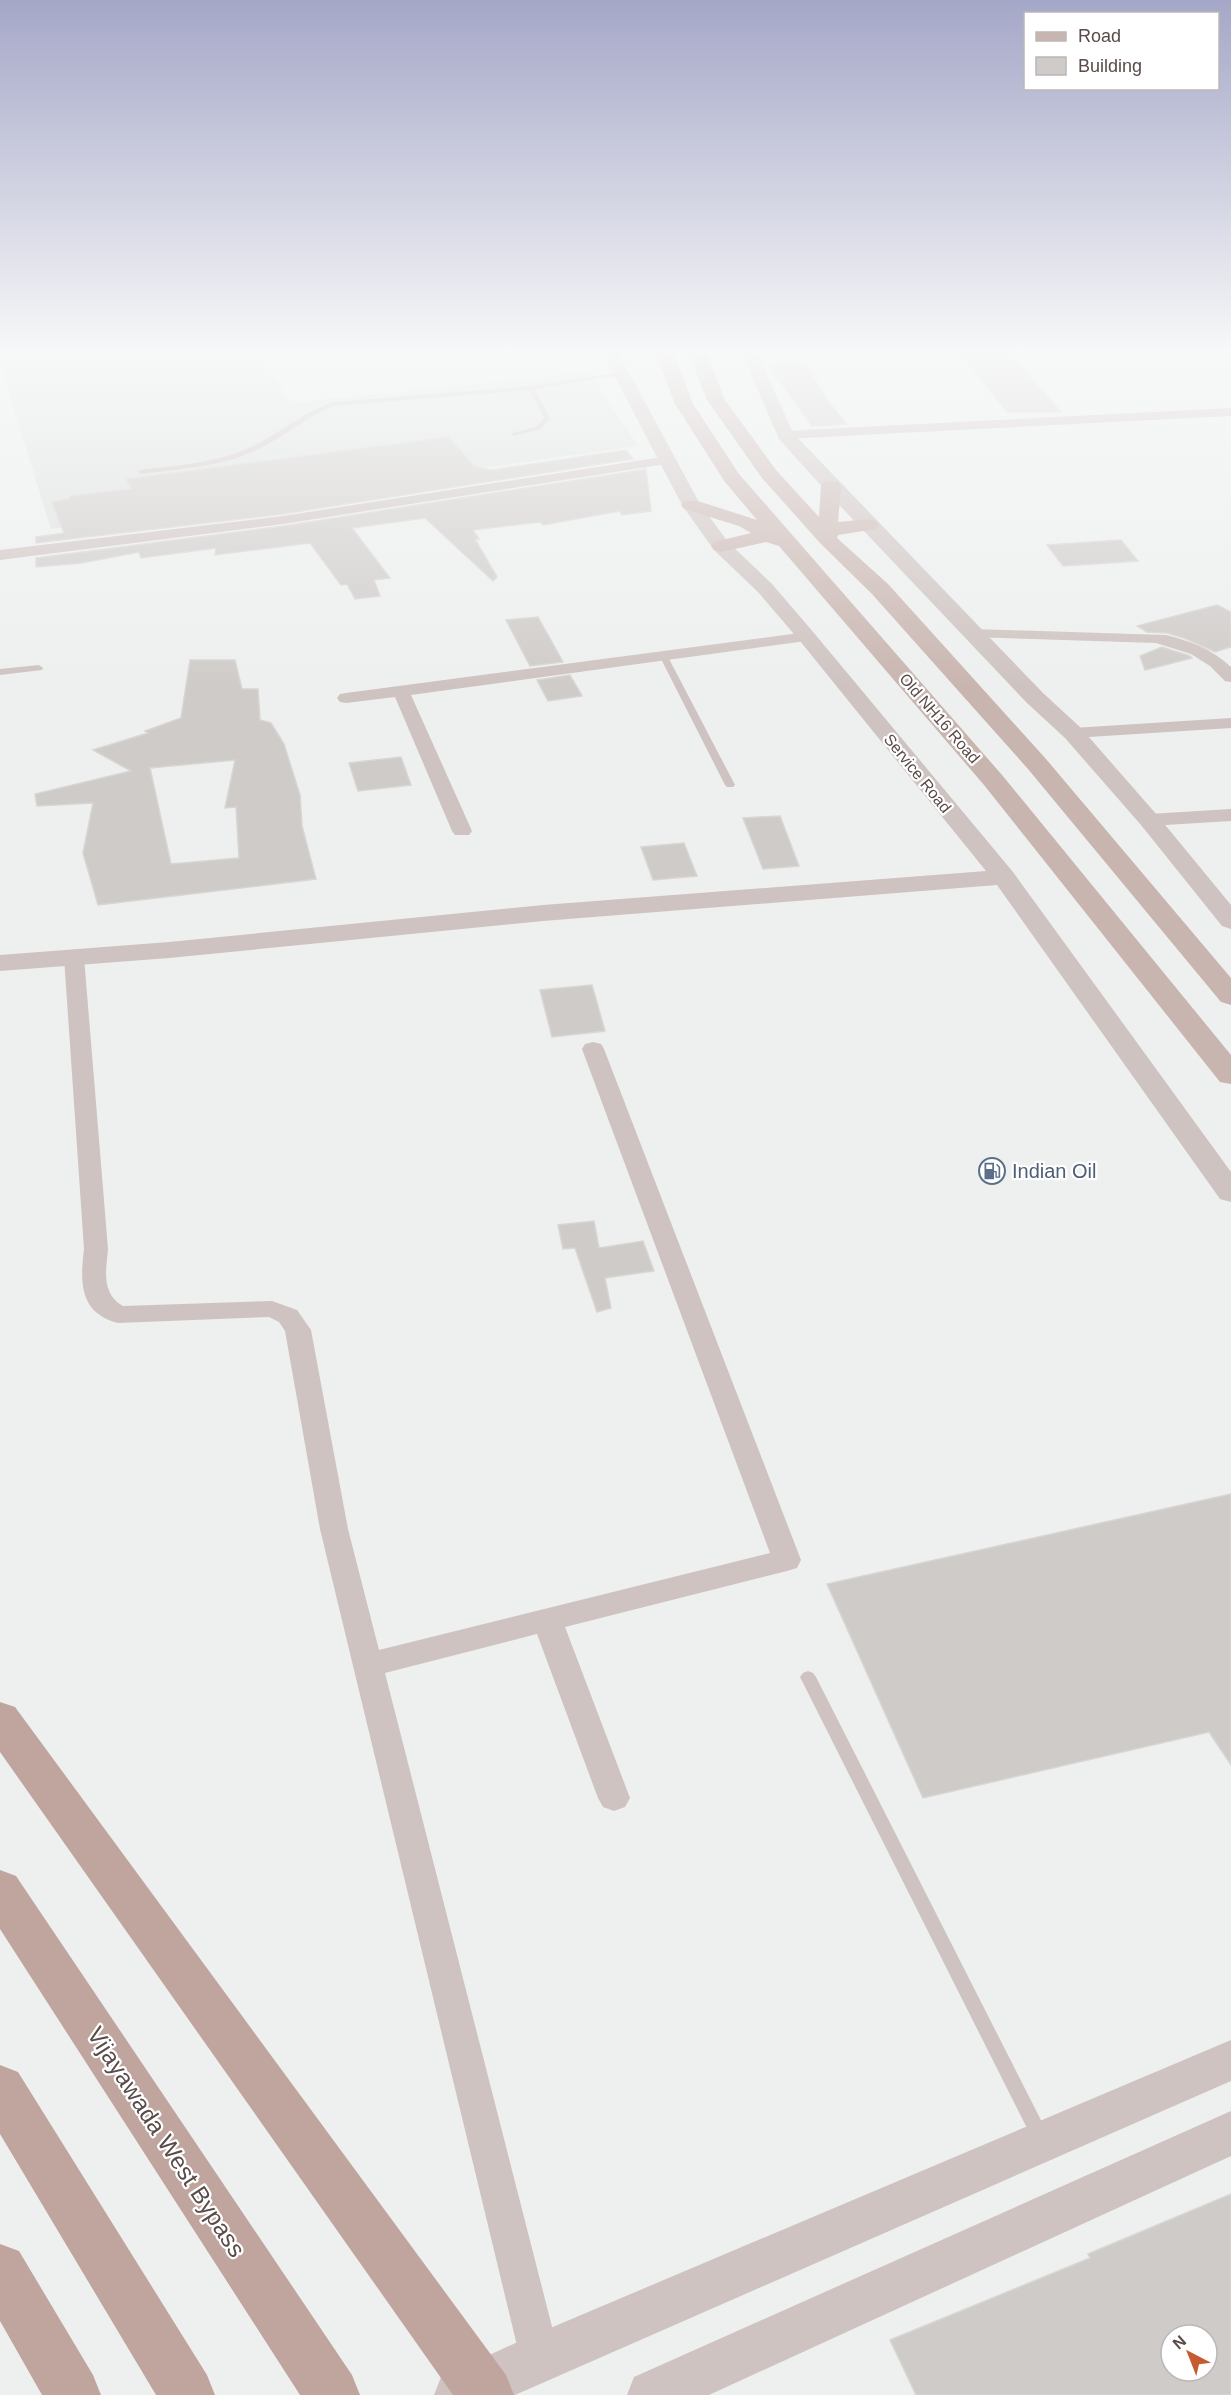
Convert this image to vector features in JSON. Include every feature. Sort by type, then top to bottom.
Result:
[{"type":"highway","points":[[0,1719],[474,2392]]},
{"type":"highway","name":"Vijayawada West Bypass","points":[[0,1890],[332,2395]]},
{"type":"highway","points":[[0,2088],[187,2395]]},
{"type":"highway","points":[[0,2270],[73,2395]]},
{"type":"main road","name":"Old NH16 Road","points":[[723,464],[732,478],[993,780],[1231,1075]]},
{"type":"main road","points":[[762,464],[880,589],[1037,764],[1231,996]]},
{"type":"main road","points":[[827,534],[831,486]]},
{"type":"main road","points":[[691,505],[746,522],[793,548]]},
{"type":"main road","points":[[827,534],[869,525]]},
{"type":"main road","points":[[720,546],[769,535]]},
{"type":"street","points":[[0,555],[283,520],[644,464]]},
{"type":"street","name":"Service Road","points":[[670,464],[691,505],[720,546],[765,588],[1004,877],[1231,1193]]},
{"type":"street","points":[[811,464],[1035,698],[1073,733],[1224,901],[1231,921]]},
{"type":"street","points":[[974,634],[1174,640],[1221,666],[1231,677]]},
{"type":"street","points":[[346,698],[807,637]]},
{"type":"street","points":[[401,691],[462,831]]},
{"type":"street","points":[[1073,733],[1231,723]]},
{"type":"street","points":[[1149,820],[1231,815]]},
{"type":"street","points":[[0,963],[543,913],[1004,877]]},
{"type":"street","points":[[74,957],[96,1249],[92,1286],[102,1307],[118,1315],[272,1309],[288,1316],[298,1330],[334,1529],[540,2358]]},
{"type":"street","points":[[368,1665],[787,1560],[593,1050]]},
{"type":"street","points":[[547,1620],[614,1798]]},
{"type":"street","points":[[474,2392],[540,2358],[1231,2060]]},
{"type":"street","points":[[652,2395],[1231,2133]]},
{"type":"lane","points":[[141,472],[191,464]]},
{"type":"lane","points":[[663,655],[730,784]]},
{"type":"lane","points":[[0,672],[39,668]]},
{"type":"lane","points":[[808,1677],[1042,2141]]},
{"type":"shaded area","points":[[31,464],[512,464],[51,529]]},
{"type":"building","points":[[243,464],[472,464],[475,467],[492,470],[534,464],[603,464],[283,514],[36,543],[36,537],[64,533],[52,502],[69,499],[70,496],[132,489],[126,479]]},
{"type":"building","points":[[646,469],[651,511],[622,515],[620,511],[543,525],[540,522],[473,530],[479,539],[475,539],[497,577],[493,581],[425,518],[352,528],[390,578],[374,580],[380,596],[355,599],[347,584],[341,585],[310,543],[215,555],[216,548],[141,558],[139,552],[82,563],[36,567],[36,558],[283,526]]},
{"type":"building","points":[[1121,540],[1138,561],[1063,566],[1047,545]]},
{"type":"building","points":[[1217,605],[1231,612],[1231,647],[1215,652],[1184,638],[1167,633],[1147,632],[1137,626]]},
{"type":"building","points":[[538,617],[563,662],[530,666],[506,620]]},
{"type":"building","points":[[1162,647],[1192,658],[1145,670],[1140,656]]},
{"type":"building","points":[[190,660],[235,660],[242,689],[258,689],[260,720],[271,723],[284,744],[300,795],[302,826],[316,879],[98,905],[83,853],[93,803],[37,806],[35,794],[131,771],[93,750],[148,733],[145,731],[181,718]],"holes":[[[235,760],[225,808],[236,807],[239,858],[171,864],[150,768]]]},
{"type":"building","points":[[570,675],[582,696],[548,701],[537,680]]},
{"type":"building","points":[[401,757],[411,785],[358,791],[349,763]]},
{"type":"building","points":[[780,816],[799,866],[763,869],[743,818]]},
{"type":"building","points":[[684,843],[697,876],[653,880],[641,847]]},
{"type":"building","points":[[592,985],[605,1031],[552,1037],[540,990]]},
{"type":"building","points":[[594,1221],[599,1248],[643,1241],[654,1271],[605,1278],[611,1308],[597,1312],[575,1248],[563,1249],[558,1225]]},
{"type":"building","points":[[1231,1494],[1231,1765],[1209,1732],[923,1798],[827,1584]]},
{"type":"building","points":[[1231,2194],[1231,2395],[916,2395],[890,2340],[1090,2258],[1088,2254]]},
{"type":"place","name":"Indian Oil","points":[[992,1171]]}]
